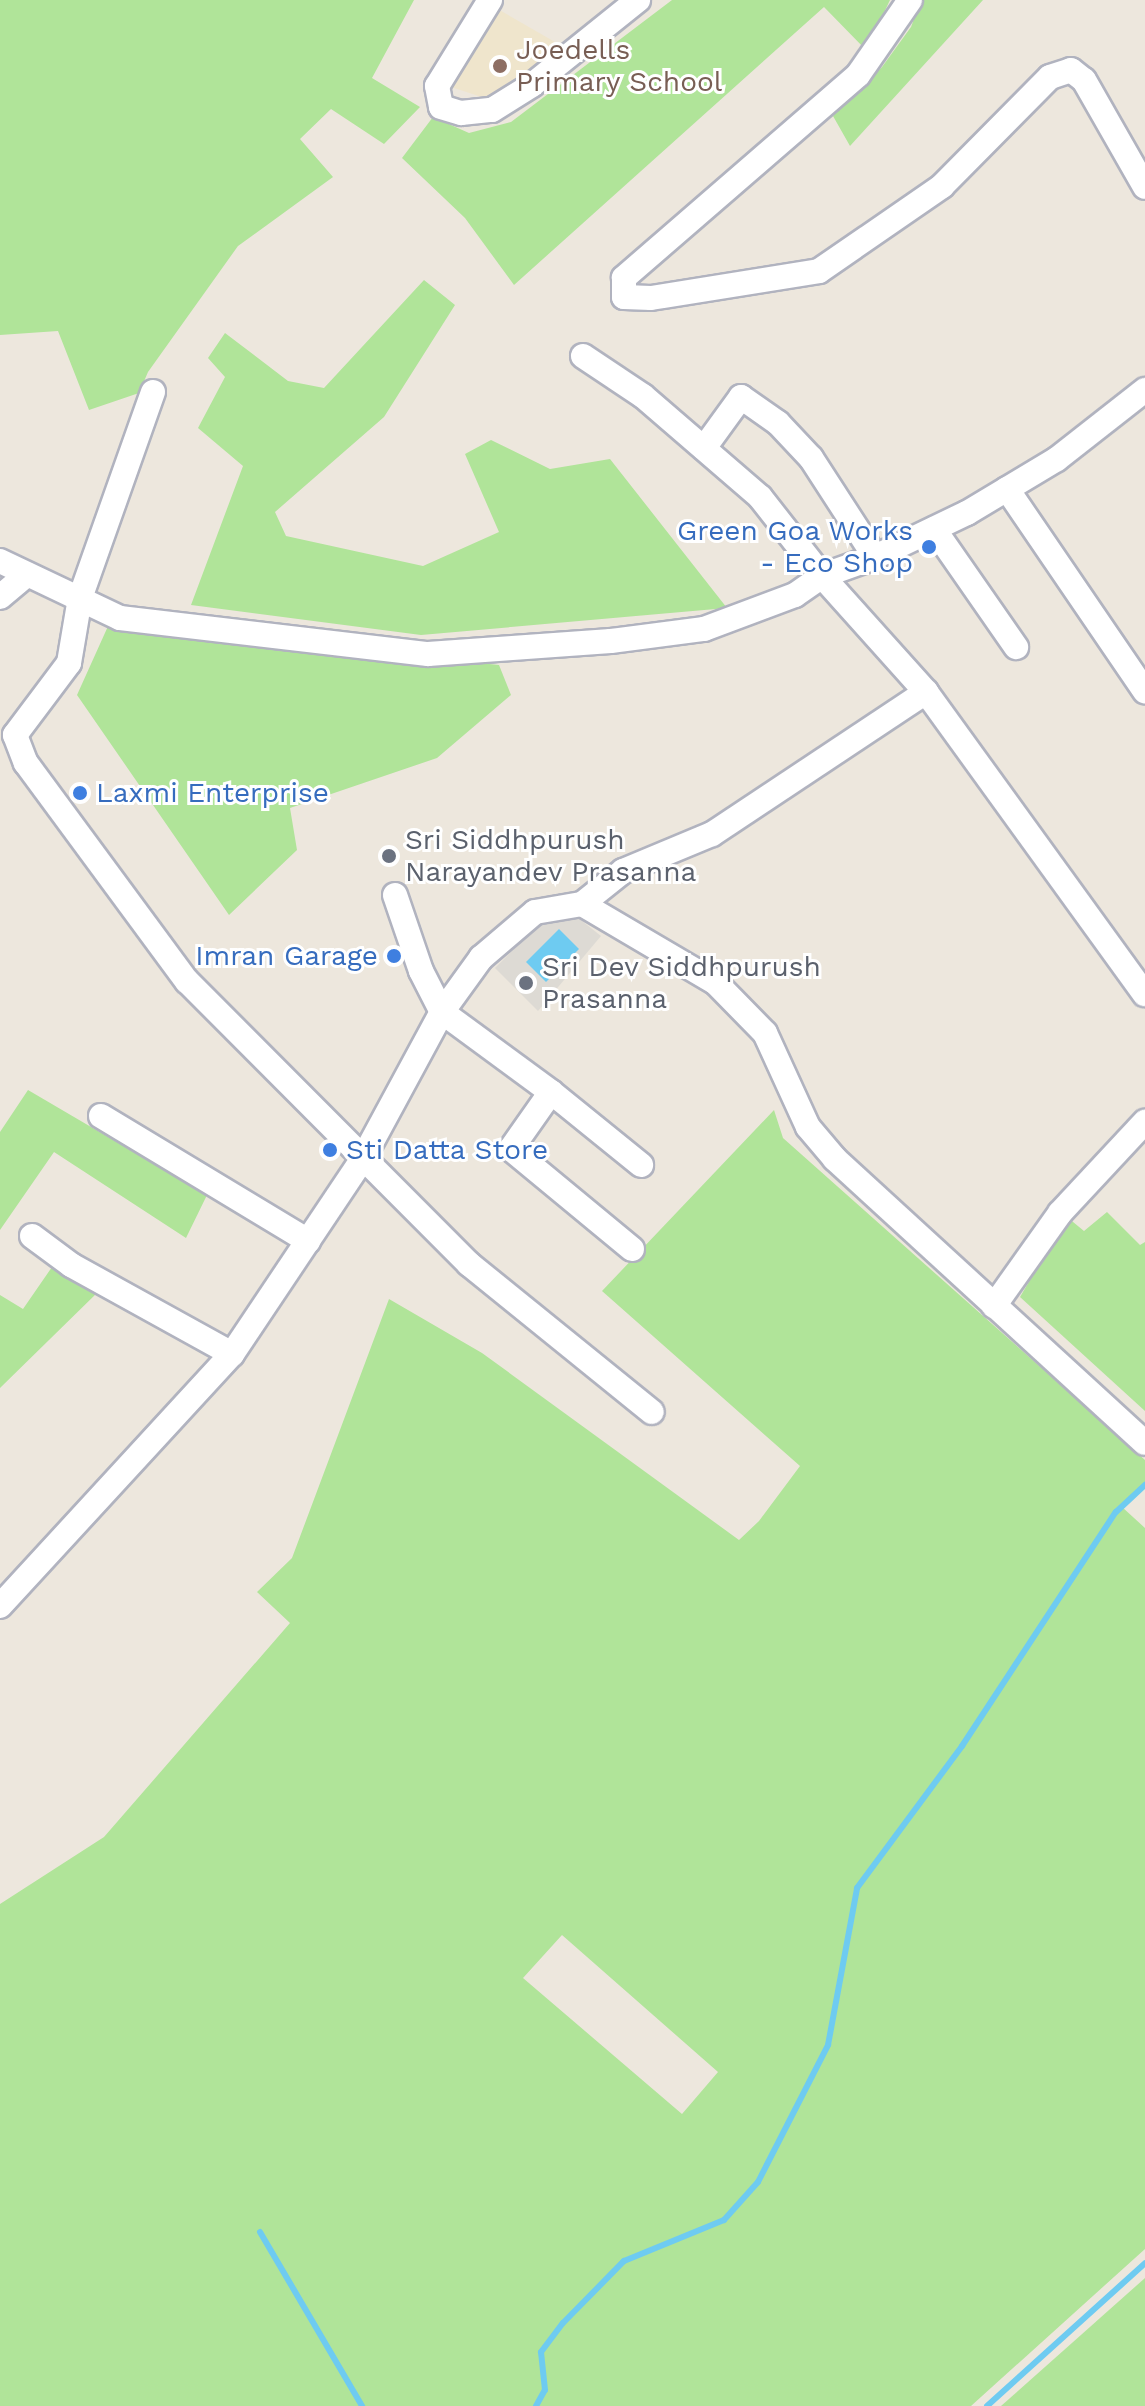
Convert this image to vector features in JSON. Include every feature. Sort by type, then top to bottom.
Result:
[{"type":"street","points":[[490,0],[437,86],[441,107],[461,113],[492,110],[532,85],[638,0]]},
{"type":"street","points":[[910,0],[858,75],[624,278],[624,297],[651,298],[819,271],[942,186],[1050,77],[1071,70],[1084,80],[1145,187]]},
{"type":"street","points":[[583,356],[643,396],[760,497],[822,576],[926,692],[1145,994]]},
{"type":"street","points":[[0,561],[120,618],[428,654],[611,641],[704,629],[795,595],[822,576],[875,557],[934,529],[1057,459],[1145,390]]},
{"type":"street","points":[[153,392],[80,598],[69,663],[15,735],[26,763],[187,981],[469,1264],[652,1412]]},
{"type":"street","points":[[704,448],[741,397],[778,423],[811,458],[875,557]]},
{"type":"street","points":[[1007,489],[1145,691]]},
{"type":"street","points":[[934,529],[1016,647]]},
{"type":"street","points":[[0,597],[27,574]]},
{"type":"street","points":[[0,1606],[232,1354],[363,1158],[442,1012],[481,958],[535,912],[582,904],[623,871],[712,834],[926,692]]},
{"type":"street","points":[[395,895],[421,971],[442,1012],[551,1092],[641,1165]]},
{"type":"street","points":[[582,904],[716,983],[765,1033],[808,1127],[835,1159],[1145,1443]]},
{"type":"street","points":[[551,1092],[511,1149],[632,1249]]},
{"type":"street","points":[[101,1116],[308,1241]]},
{"type":"street","points":[[994,1306],[1060,1213],[1145,1122]]},
{"type":"street","points":[[32,1236],[71,1265],[232,1354]]},
{"type":"shaded area","name":"Joedells Primary School","points":[[496,8],[562,46],[494,101],[451,87]]},
{"type":"shaded area","points":[[577,917],[601,936],[538,1011],[495,968],[537,926]]},
{"type":"green space","points":[[0,0],[414,0],[372,78],[420,107],[384,144],[331,109],[300,139],[333,177],[238,246],[148,372],[139,393],[89,410],[58,331],[0,335]]},
{"type":"green space","points":[[672,0],[890,0],[866,50],[824,7],[514,285],[465,218],[402,158],[433,117],[469,133],[511,122]]},
{"type":"green space","points":[[921,0],[983,0],[850,146],[833,116],[882,67],[911,27]]},
{"type":"green space","points":[[424,280],[455,305],[384,417],[275,512],[286,536],[423,566],[499,532],[465,454],[491,440],[550,469],[610,459],[727,608],[421,635],[191,605],[243,466],[198,428],[225,377],[208,358],[225,333],[288,381],[324,388]]},
{"type":"green space","points":[[109,624],[499,665],[511,695],[437,758],[290,808],[297,850],[229,915],[77,695]]},
{"type":"green space","points":[[28,1090],[207,1195],[186,1238],[54,1152],[0,1230],[0,1132]]},
{"type":"green space","points":[[774,1110],[783,1138],[1145,1460],[1145,1483],[1122,1507],[1145,1528],[1145,2249],[971,2406],[0,2406],[0,1904],[104,1837],[290,1623],[257,1592],[292,1558],[389,1299],[482,1353],[739,1540],[759,1521],[800,1466],[602,1291]],"holes":[[[562,1935],[718,2072],[682,2114],[523,1978]]]},
{"type":"green space","points":[[1107,1212],[1140,1245],[1145,1242],[1145,1411],[1020,1297],[1067,1217],[1084,1231]]},
{"type":"green space","points":[[52,1267],[98,1292],[0,1388],[0,1295],[23,1309]]},
{"type":"green space","points":[[1145,2278],[1145,2406],[1001,2406]]},
{"type":"water","points":[[559,929],[579,949],[546,982],[526,962]]},
{"type":"waterway","points":[[536,2406],[545,2390],[541,2352],[563,2323],[624,2261],[724,2220],[758,2182],[828,2045],[857,1888],[962,1746],[1116,1512],[1145,1485]]},
{"type":"waterway","points":[[260,2232],[362,2406]]},
{"type":"waterway","points":[[987,2406],[1145,2263]]},
{"type":"place","name":"Joedells Primary School","points":[[500,66]]},
{"type":"place","name":"Green Goa Works - Eco Shop","points":[[929,547]]},
{"type":"place","name":"Laxmi Enterprise","points":[[80,793]]},
{"type":"place","name":"Sri Siddhpurush Narayandev Prasanna","points":[[389,856]]},
{"type":"place","name":"Imran Garage","points":[[394,956]]},
{"type":"place","name":"Sri Dev Siddhpurush Prasanna","points":[[526,983]]},
{"type":"place","name":"Sti Datta Store","points":[[330,1150]]}]
